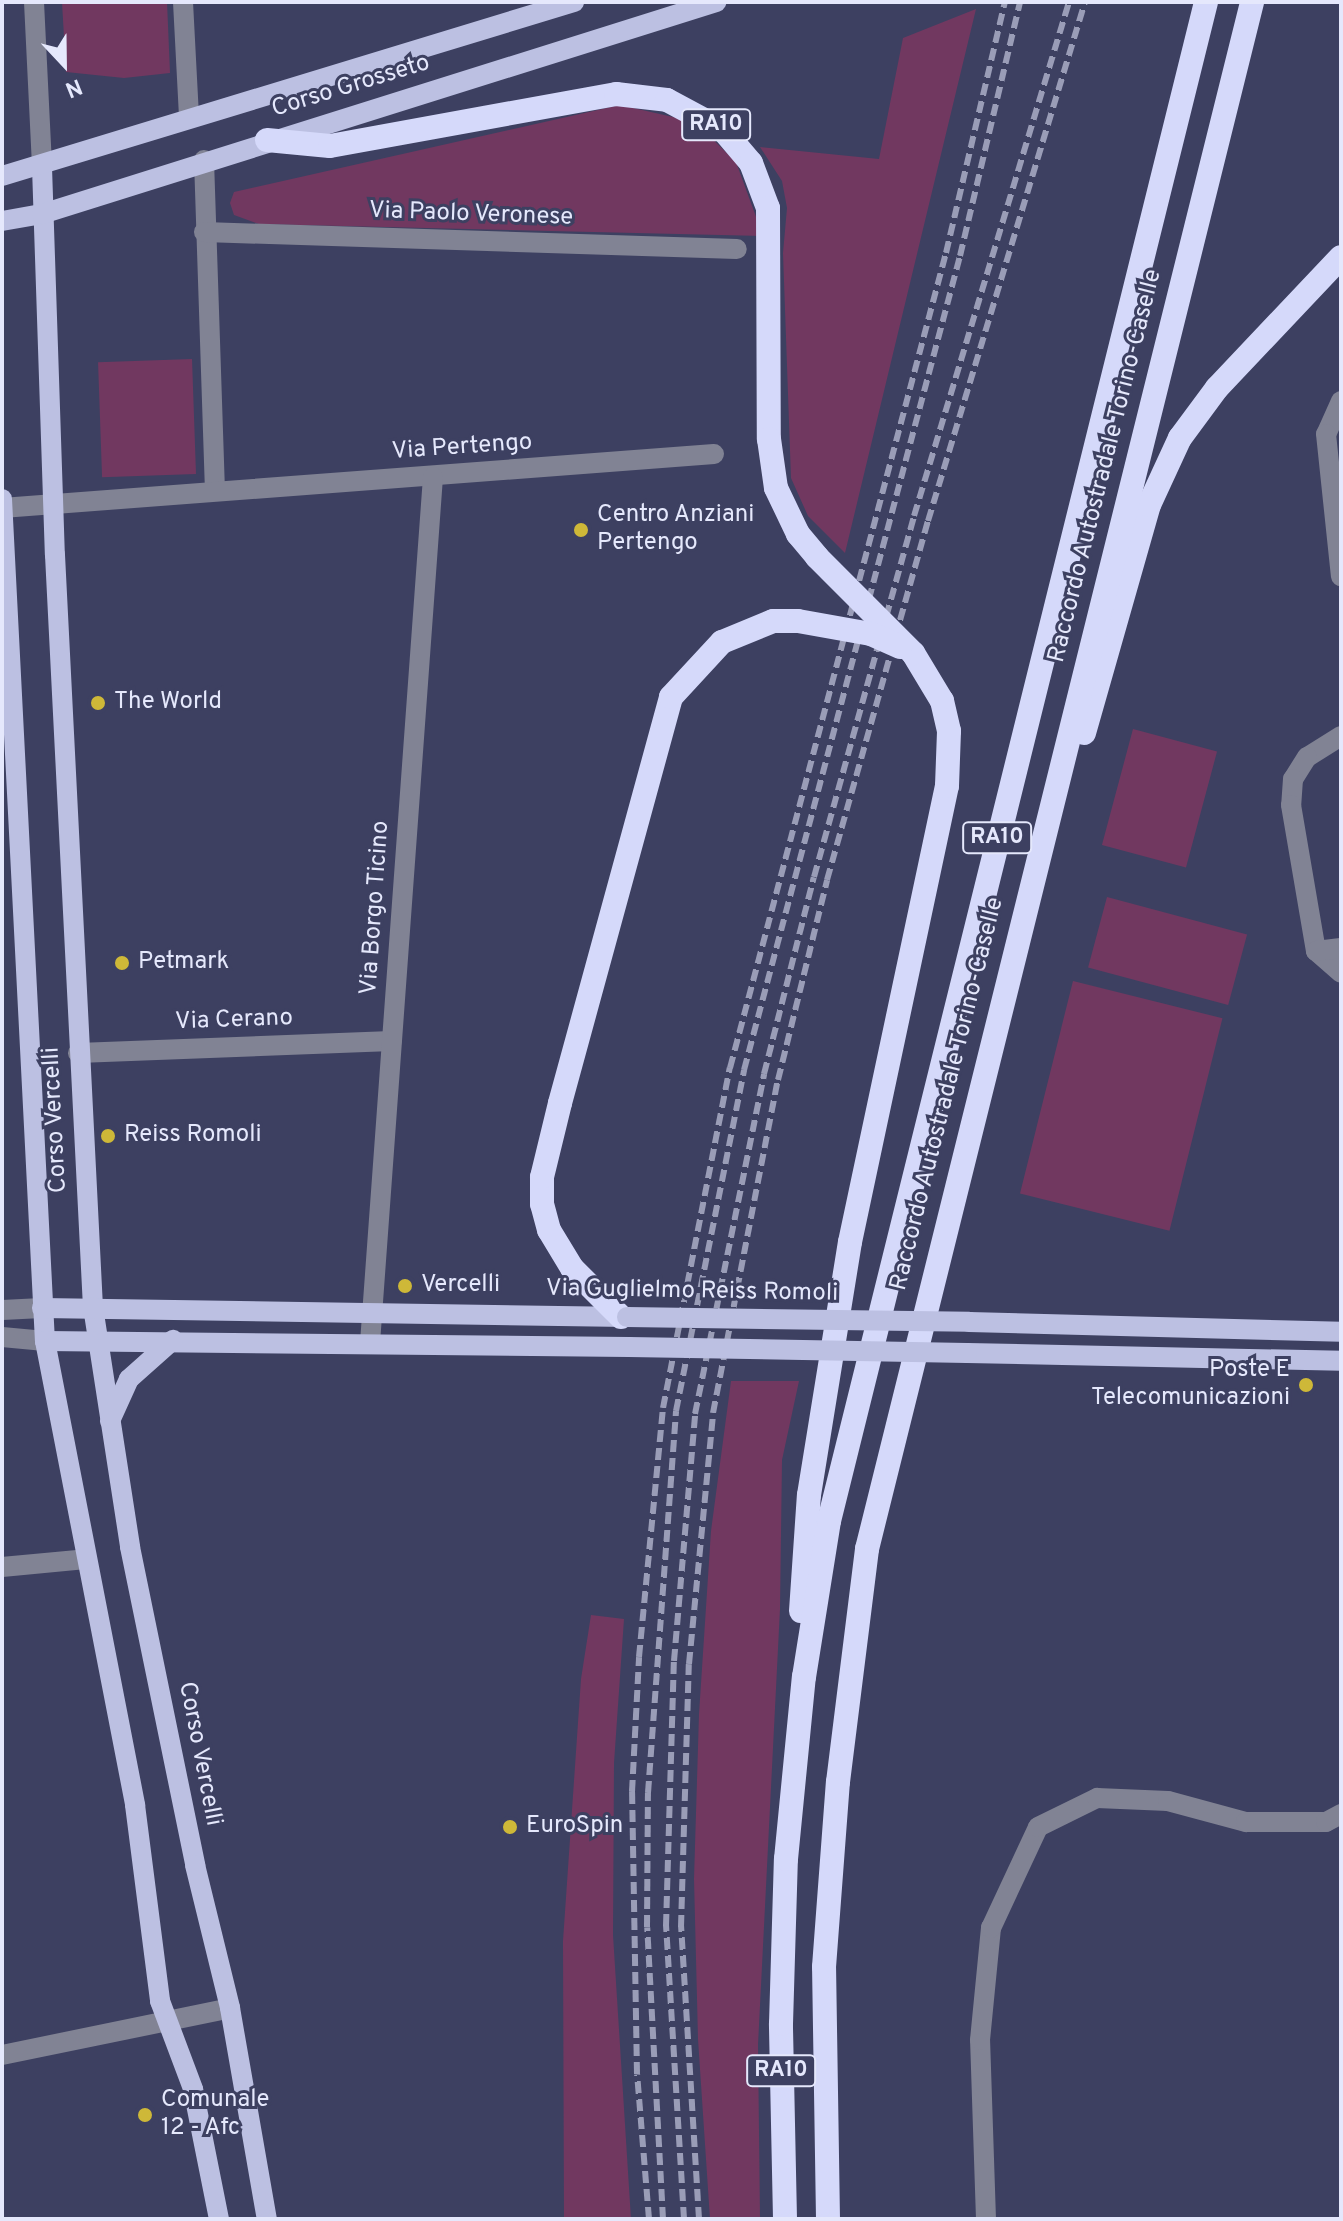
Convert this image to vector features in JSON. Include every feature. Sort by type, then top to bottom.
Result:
[{"type":"highway","name":"Raccordo Autostradale Torino-Caselle","points":[[785,2219],[782,1953],[804,1677],[829,1521],[884,1286],[1206,2]]},
{"type":"highway","name":"Raccordo Autostradale Torino-Caselle","points":[[828,2219],[824,1967],[838,1782],[865,1565],[884,1464],[1252,2]]},
{"type":"highway","name":"RA10","points":[[267,140],[330,146],[616,94],[667,100],[723,130],[751,163],[768,208],[769,439],[776,488],[798,534],[913,653],[942,701],[949,731],[947,786],[850,1242],[804,1540],[804,1677]]},
{"type":"highway","name":"RA10","points":[[1021,925],[1165,467],[1217,388],[1341,257]]},
{"type":"highway","points":[[624,1317],[572,1268],[545,1217],[542,1177],[671,697],[722,642],[773,621],[798,621],[871,634],[913,653]]},
{"type":"main road","name":"Corso Grosseto","points":[[2,176],[42,167],[189,118],[574,2]]},
{"type":"main road","name":"Corso Grosseto","points":[[2,221],[42,214],[267,140],[716,2]]},
{"type":"main road","name":"Corso Vercelli","points":[[42,167],[53,503],[93,1307],[110,1421],[189,1839],[230,2008],[267,2219]]},
{"type":"main road","name":"Corso Vercelli","points":[[2,499],[45,1341],[135,1805],[154,1967],[167,2022],[193,2089],[219,2219]]},
{"type":"main road","name":"Via Guglielmo Reiss Romoli","points":[[42,1308],[969,1322],[1341,1332]]},
{"type":"main road","points":[[110,1421],[129,1379],[173,1340]]},
{"type":"main road","points":[[45,1341],[370,1343],[1341,1361]]},
{"type":"street","name":"Corso Vercelli","points":[[34,2],[42,167]]},
{"type":"street","points":[[183,2],[189,118]]},
{"type":"street","points":[[204,160],[215,491]]},
{"type":"street","name":"Via Paolo Veronese","points":[[204,232],[737,249]]},
{"type":"street","points":[[1341,401],[1326,434],[1341,576]]},
{"type":"street","name":"Via Pertengo","points":[[2,508],[714,454]]},
{"type":"street","name":"Via Borgo Ticino","points":[[370,1343],[433,477]]},
{"type":"street","points":[[1341,736],[1307,757],[1293,779],[1291,805],[1316,951],[1341,973]]},
{"type":"street","points":[[1316,951],[1341,948]]},
{"type":"street","name":"Via Cerano","points":[[78,1053],[392,1041]]},
{"type":"street","points":[[2,1310],[42,1308]]},
{"type":"street","points":[[2,1337],[45,1341]]},
{"type":"street","points":[[2,1567],[86,1559]]},
{"type":"street","points":[[986,2219],[980,2040],[991,1928],[1038,1827],[1097,1798],[1168,1801],[1246,1822],[1326,1822],[1341,1814]]},
{"type":"street","points":[[2,2055],[230,2008]]},
{"type":"shaded area","points":[[62,2],[167,2],[170,73],[124,78],[66,72]]},
{"type":"shaded area","points":[[976,9],[845,553],[808,516],[791,478],[783,253],[787,208],[782,181],[760,147],[879,159],[903,38]]},
{"type":"shaded area","points":[[620,105],[695,122],[736,162],[763,236],[259,224],[234,215],[230,203],[234,192]]},
{"type":"shaded area","points":[[192,359],[196,474],[102,477],[98,362]]},
{"type":"shaded area","points":[[1133,729],[1217,752],[1186,867],[1102,845]]},
{"type":"shaded area","points":[[1107,897],[1247,935],[1228,1005],[1088,968]]},
{"type":"shaded area","points":[[1073,981],[1222,1018],[1169,1231],[1020,1193]]},
{"type":"shaded area","points":[[731,1381],[799,1381],[782,1460],[780,1609],[758,2045],[760,2219],[710,2219],[698,2039],[694,1879],[699,1714],[711,1531]]},
{"type":"shaded area","points":[[591,1615],[624,1619],[614,1763],[613,1935],[631,2219],[564,2219],[563,1941],[581,1679]]},
{"type":"railway","points":[[649,2219],[637,2074],[632,1792],[639,1657],[663,1408],[730,1068],[946,253],[1005,2]]},
{"type":"railway","points":[[663,2219],[647,1927],[648,1793],[676,1411],[744,1070],[960,256],[1020,2]]},
{"type":"railway","points":[[684,2219],[666,1926],[674,1661],[695,1414],[764,1074],[814,877],[914,516],[1069,2]]},
{"type":"railway","points":[[699,2219],[681,1927],[689,1664],[713,1413],[778,1080],[827,880],[928,521],[1085,2]]},
{"type":"place","name":"Centro Anziani Pertengo","points":[[581,530]]},
{"type":"place","name":"The World","points":[[98,703]]},
{"type":"place","name":"Petmark","points":[[122,963]]},
{"type":"place","name":"Reiss Romoli","points":[[108,1136]]},
{"type":"place","name":"Vercelli","points":[[405,1286]]},
{"type":"place","name":"Poste E Telecomunicazioni","points":[[1306,1385]]},
{"type":"place","name":"EuroSpin","points":[[510,1827]]},
{"type":"place","name":"Comunale 12 - Afc","points":[[145,2115]]}]
